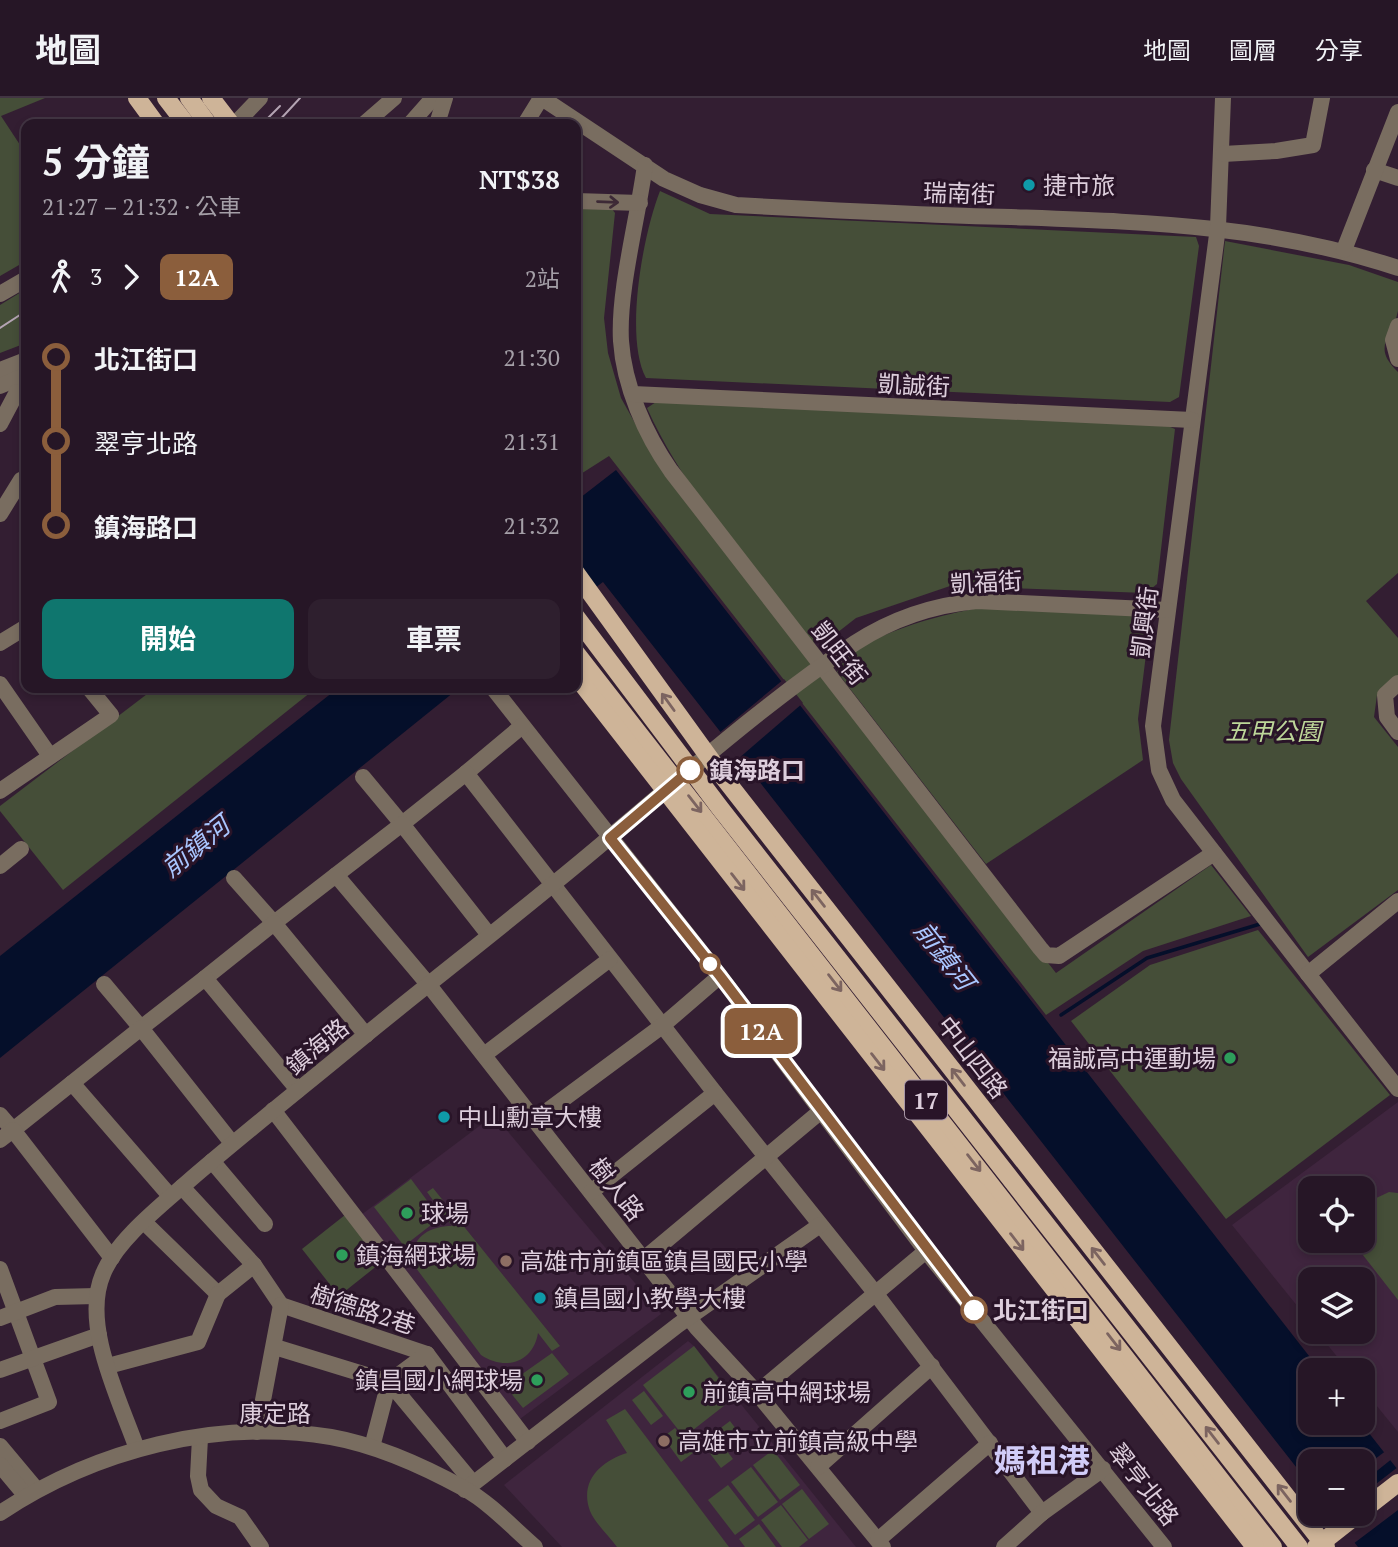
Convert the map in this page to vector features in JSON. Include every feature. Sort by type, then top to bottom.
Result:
[{"type":"main road","points":[[137,98],[152,119]]},
{"type":"main road","points":[[166,98],[182,119]]},
{"type":"main road","points":[[188,98],[204,119]]},
{"type":"main road","points":[[211,98],[229,119]]},
{"type":"main road","name":"中山四路","points":[[581,579],[711,754],[1321,1545]]},
{"type":"main road","name":"中山四路","points":[[581,617],[678,780],[1255,1547]]},
{"type":"main road","name":"中山四路","points":[[581,623],[597,644]]},
{"type":"main road","name":"中山四路","points":[[581,659],[1299,1547]]},
{"type":"main road","name":"中山四路","points":[[581,681],[678,780],[1273,1547]]},
{"type":"main road","points":[[1375,1501],[1398,1483]]},
{"type":"main road","points":[[1321,1545],[1342,1526]]},
{"type":"street","points":[[238,119],[260,98]]},
{"type":"street","points":[[370,119],[394,98]]},
{"type":"street","points":[[414,119],[433,98]]},
{"type":"street","points":[[439,119],[446,98]]},
{"type":"street","points":[[528,119],[541,98]]},
{"type":"street","name":"瑞南街","points":[[541,98],[574,119]]},
{"type":"street","name":"凱興街","points":[[1223,98],[1223,154],[1218,227],[1153,726],[1155,750],[1159,770],[1173,800],[1398,1089]]},
{"type":"street","points":[[1223,154],[1276,151],[1314,145],[1322,98]]},
{"type":"street","points":[[1343,250],[1398,112]]},
{"type":"street","name":"瑞南街","points":[[581,124],[664,179],[688,190],[736,205],[1143,220],[1218,227],[1343,250],[1398,268]]},
{"type":"street","name":"凱旺街","points":[[645,165],[621,316],[621,343],[633,394],[652,439],[671,471],[1046,955],[1059,956],[1214,853]]},
{"type":"street","points":[[1374,170],[1398,178]]},
{"type":"street","points":[[581,201],[640,203]]},
{"type":"street","points":[[0,294],[21,282]]},
{"type":"street","points":[[1398,326],[1393,340],[1398,359]]},
{"type":"street","points":[[0,358],[21,351]]},
{"type":"street","points":[[0,370],[21,362]]},
{"type":"street","points":[[0,386],[21,377]]},
{"type":"street","points":[[0,397],[21,390]]},
{"type":"street","points":[[0,424],[21,392]]},
{"type":"street","name":"凱誠街","points":[[633,394],[1192,420]]},
{"type":"street","points":[[0,514],[21,480]]},
{"type":"street","name":"凱福街","points":[[711,754],[822,667],[883,627],[952,604],[1005,601],[1167,610]]},
{"type":"street","points":[[0,643],[21,630]]},
{"type":"street","points":[[0,684],[50,756]]},
{"type":"street","points":[[1398,684],[1385,695],[1387,717],[1398,732]]},
{"type":"street","points":[[0,791],[111,715],[93,693]]},
{"type":"street","name":"翠亨北路","points":[[497,693],[720,976],[926,1251],[1164,1547]]},
{"type":"street","points":[[6,1135],[523,726]]},
{"type":"street","name":"鎮海路","points":[[137,1449],[95,1322],[96,1296],[103,1273],[112,1258],[144,1222],[232,1143],[711,754]]},
{"type":"street","points":[[466,773],[662,1026],[876,1294],[1042,1513]]},
{"type":"street","points":[[363,777],[489,935]]},
{"type":"street","points":[[0,866],[21,849]]},
{"type":"street","name":"樹人路","points":[[337,875],[428,984],[689,1318],[757,1392],[880,1544]]},
{"type":"street","points":[[234,878],[366,1035]]},
{"type":"street","points":[[1308,974],[1398,901]]},
{"type":"street","points":[[484,1055],[610,959]]},
{"type":"street","points":[[535,1120],[662,1026],[720,976]]},
{"type":"street","points":[[205,978],[298,1090]]},
{"type":"street","points":[[104,984],[232,1143]]},
{"type":"street","points":[[72,1083],[176,1192],[254,1265],[281,1305],[257,1432]]},
{"type":"street","points":[[591,1192],[715,1093]]},
{"type":"street","points":[[273,1110],[528,1442]]},
{"type":"street","points":[[643,1259],[821,1111]]},
{"type":"street","points":[[0,1115],[6,1135],[112,1258]]},
{"type":"street","points":[[212,1161],[265,1224]]},
{"type":"street","points":[[144,1222],[218,1294]]},
{"type":"street","points":[[275,1347],[389,1382],[469,1486],[689,1318],[820,1225]]},
{"type":"street","points":[[757,1392],[926,1251]]},
{"type":"street","points":[[108,1366],[198,1342],[218,1294],[254,1265]]},
{"type":"street","points":[[0,1269],[49,1402],[0,1421]]},
{"type":"street","points":[[0,1318],[55,1297],[96,1296]]},
{"type":"street","name":"樹德路2巷","points":[[281,1305],[427,1354],[505,1459]]},
{"type":"street","points":[[0,1370],[99,1335]]},
{"type":"street","points":[[372,1447],[389,1382],[427,1354]]},
{"type":"street","points":[[818,1466],[932,1366]]},
{"type":"street","name":"康定路","points":[[0,1513],[31,1493],[85,1465],[137,1449],[200,1438],[257,1432],[296,1432],[372,1447],[469,1486],[535,1547]]},
{"type":"street","points":[[200,1438],[198,1476],[201,1490],[216,1506],[240,1517],[261,1547]]},
{"type":"street","points":[[880,1544],[990,1443]]},
{"type":"street","points":[[0,1446],[31,1493]]},
{"type":"street","points":[[0,1465],[31,1493]]},
{"type":"street","points":[[1004,1547],[1042,1513],[1103,1469]]},
{"type":"shaded area","points":[[1398,1102],[1398,1432],[1375,1404],[1375,1358],[1338,1358],[1327,1344],[1375,1344],[1375,1267],[1298,1267],[1298,1307],[1232,1225],[1298,1176],[1298,1253],[1375,1253],[1375,1176],[1298,1176]]},
{"type":"shaded area","name":"高雄市前鎮區鎮昌國民小學","points":[[494,1115],[661,1314],[520,1419],[361,1215]]},
{"type":"shaded area","name":"高雄市立前鎮高級中學","points":[[688,1341],[856,1547],[562,1547],[504,1485]]},
{"type":"green space","points":[[0,98],[45,98],[1,116],[21,146],[21,264],[0,276]]},
{"type":"green space","points":[[660,191],[710,214],[1196,237],[1199,246],[1179,397],[1170,402],[646,378],[637,338],[638,285],[642,258]]},
{"type":"green space","points":[[581,208],[612,209],[615,213],[604,318],[608,353],[621,398],[659,466],[1056,973],[1211,865],[1251,916],[1143,951],[1046,1015],[609,456],[581,474]]},
{"type":"green space","name":"五甲公園","points":[[1225,241],[1349,265],[1398,282],[1398,311],[1385,349],[1390,363],[1398,372],[1398,573],[1366,601],[1398,638],[1398,676],[1377,695],[1374,717],[1398,747],[1398,890],[1308,957],[1181,779],[1173,763],[1169,740]]},
{"type":"green space","points":[[21,292],[21,345],[0,353],[0,305]]},
{"type":"green space","points":[[656,402],[1168,426],[1175,429],[1157,584],[1146,593],[950,586],[856,618],[824,643],[813,643],[722,530],[681,470],[647,408]]},
{"type":"green space","points":[[984,607],[1146,615],[1150,622],[1138,719],[1143,760],[986,864],[837,672],[847,659],[862,647],[882,637],[925,621]]},
{"type":"green space","points":[[148,693],[310,693],[63,890],[0,811],[0,806]]},
{"type":"green space","name":"福誠高中運動場","points":[[1258,930],[1390,1095],[1226,1219],[1071,1021],[1150,965]]},
{"type":"green space","name":"球場","points":[[411,1179],[440,1218],[404,1246],[374,1207]]},
{"type":"green space","points":[[433,1188],[560,1346],[552,1351],[538,1333],[530,1351],[517,1361],[499,1363],[481,1355],[413,1264],[414,1247],[422,1235],[436,1228],[452,1226],[427,1192]]},
{"type":"green space","points":[[1389,1192],[1398,1193],[1398,1300],[1375,1267],[1361,1253],[1375,1253],[1375,1199]]},
{"type":"green space","name":"鎮海網球場","points":[[345,1215],[383,1261],[339,1296],[302,1249]]},
{"type":"green space","name":"前鎮高中網球場","points":[[694,1346],[734,1398],[684,1437],[643,1385]]},
{"type":"green space","name":"鎮昌國小網球場","points":[[552,1353],[569,1374],[523,1408],[505,1386]]},
{"type":"green space","points":[[644,1391],[663,1416],[651,1425],[632,1400]]},
{"type":"green space","points":[[625,1409],[729,1547],[617,1547],[599,1525],[590,1511],[587,1490],[601,1467],[627,1453],[606,1420]]},
{"type":"green space","points":[[730,1421],[749,1446],[737,1455],[718,1430]]},
{"type":"green space","points":[[675,1428],[693,1453],[681,1462],[663,1437]]},
{"type":"green space","points":[[714,1434],[733,1459],[721,1468],[702,1443]]},
{"type":"green space","points":[[773,1450],[800,1485],[780,1500],[753,1465]]},
{"type":"green space","points":[[751,1467],[778,1502],[758,1517],[731,1482]]},
{"type":"green space","points":[[728,1485],[755,1520],[735,1535],[708,1500]]},
{"type":"green space","points":[[802,1489],[829,1524],[809,1539],[782,1504]]},
{"type":"green space","points":[[781,1505],[808,1540],[799,1547],[782,1547],[761,1520]]},
{"type":"green space","points":[[759,1524],[776,1547],[745,1547],[739,1539]]},
{"type":"water","name":"前鎮河","points":[[616,470],[1311,1358],[1298,1358],[1298,1435],[1370,1435],[1398,1470],[1398,1547],[1358,1547],[1341,1526],[1375,1526],[1375,1449],[1298,1449],[1298,1469],[603,582],[581,598],[581,497]]},
{"type":"water","name":"前鎮河","points":[[332,693],[453,693],[0,1058],[0,956]]},
{"type":"pier","points":[[784,679],[803,703],[738,759],[718,734]]},
{"type":"pier","points":[[1387,1450],[1393,1458],[1375,1472],[1375,1459]]},
{"type":"pier","points":[[1398,1467],[1398,1510],[1353,1544],[1338,1526],[1375,1526],[1375,1485]]},
{"type":"waterway","points":[[1061,1015],[1147,958],[1260,924]]},
{"type":"tram line","points":[[281,119],[300,98]]},
{"type":"tram line","points":[[267,119],[280,106]]},
{"type":"tram line","points":[[0,328],[21,314]]},
{"type":"bus line","name":"12A","points":[[690,770],[610,838],[720,976],[926,1251],[974,1310]]},
{"type":"place","name":"捷市旅","points":[[1029,185]]},
{"type":"place","name":"鎮海路口","points":[[690,770]]},
{"type":"place","name":"福誠高中運動場","points":[[1230,1058]]},
{"type":"place","name":"中山勳章大樓","points":[[444,1117]]},
{"type":"place","name":"球場","points":[[407,1213]]},
{"type":"place","name":"鎮海網球場","points":[[342,1255]]},
{"type":"place","name":"高雄市前鎮區鎮昌國民小學","points":[[506,1261]]},
{"type":"place","name":"鎮昌國小教學大樓","points":[[540,1298]]},
{"type":"place","name":"北江街口","points":[[974,1310]]},
{"type":"place","name":"鎮昌國小網球場","points":[[537,1380]]},
{"type":"place","name":"前鎮高中網球場","points":[[689,1392]]},
{"type":"place","name":"高雄市立前鎮高級中學","points":[[664,1441]]},
{"type":"district","name":"媽祖港","points":[[1042,1460]]}]
